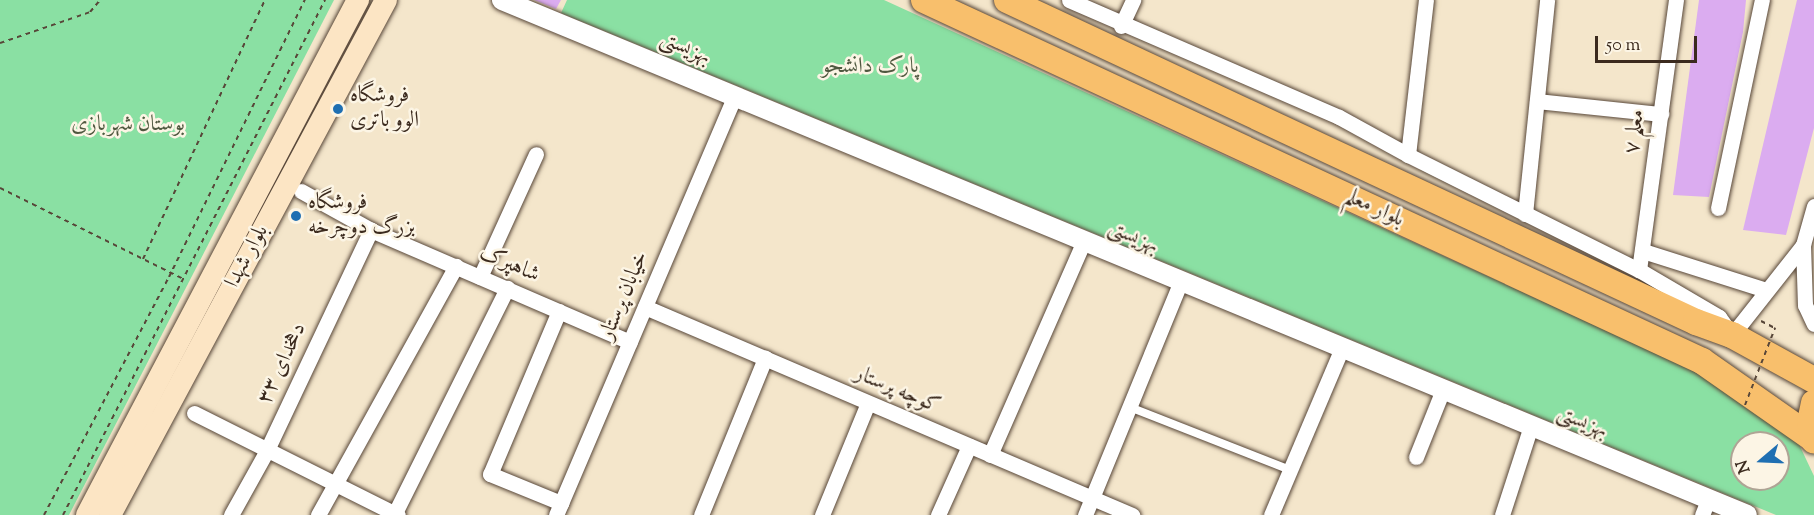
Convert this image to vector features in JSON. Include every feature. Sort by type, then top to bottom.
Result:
[{"type":"main road","name":"بلوار شهدا","points":[[87,515],[358,0]]},
{"type":"main road","name":"بلوار شهدا","points":[[110,515],[386,0]]},
{"type":"main road","name":"بلوار معلم","points":[[924,0],[1702,361],[1813,439]]},
{"type":"main road","name":"بلوار معلم","points":[[1007,0],[1696,322],[1732,335],[1814,380]]},
{"type":"main road","points":[[1813,439],[1810,410],[1814,403]]},
{"type":"street","name":"بهزیستی","points":[[502,0],[1530,429],[1705,508],[1747,515]]},
{"type":"street","points":[[1069,0],[1121,26],[1339,117],[1408,155],[1639,270],[1719,317],[1732,335],[1803,245]]},
{"type":"street","points":[[1121,26],[1133,0]]},
{"type":"street","points":[[1408,155],[1426,0]]},
{"type":"street","points":[[1525,214],[1547,0]]},
{"type":"street","name":"معلم ۷","points":[[1639,270],[1676,0]]},
{"type":"street","points":[[1718,208],[1762,0]]},
{"type":"street","name":"خیابان پرستار","points":[[558,509],[735,96]]},
{"type":"street","points":[[1537,101],[1661,114]]},
{"type":"street","points":[[480,277],[536,154]]},
{"type":"street","name":"شاهپرک","points":[[301,191],[371,230],[630,342]]},
{"type":"street","points":[[1814,206],[1803,245],[1805,305],[1814,324]]},
{"type":"street","name":"دهخدای ۳۳","points":[[231,515],[266,452],[371,230]]},
{"type":"street","points":[[990,455],[1083,243]]},
{"type":"street","points":[[1643,252],[1766,290]]},
{"type":"street","points":[[318,515],[456,266]]},
{"type":"street","points":[[1088,508],[1132,408],[1180,284]]},
{"type":"street","points":[[194,413],[266,452],[396,514],[507,288]]},
{"type":"street","name":"کوچه پرستار","points":[[645,307],[990,455],[1088,508],[1132,515]]},
{"type":"street","points":[[558,509],[490,474],[559,311]]},
{"type":"street","points":[[1271,515],[1288,468],[1341,350]]},
{"type":"street","points":[[701,515],[765,358]]},
{"type":"street","points":[[1416,457],[1442,392]]},
{"type":"street","points":[[822,515],[868,403]]},
{"type":"street","points":[[1502,515],[1530,429]]},
{"type":"street","points":[[938,515],[969,446]]},
{"type":"lane","points":[[1132,408],[1288,468]]},
{"type":"path","points":[[0,43],[90,12],[100,0]]},
{"type":"path","points":[[143,259],[265,0]]},
{"type":"path","points":[[44,515],[171,273],[305,0]]},
{"type":"path","points":[[63,515],[325,0]]},
{"type":"path","points":[[0,188],[184,279]]},
{"type":"path","points":[[1745,405],[1775,328],[1756,320]]},
{"type":"green space","name":"بوستان شهربازی","points":[[0,0],[334,0],[69,515],[0,515]]},
{"type":"green space","name":"پارک دانشجو","points":[[567,0],[884,0],[1699,373],[1784,431],[1730,431],[1730,491],[1790,491],[1790,435],[1797,440],[1814,476],[1814,515],[1776,515],[561,13]]},
{"type":"building","points":[[534,0],[561,0],[556,9]]},
{"type":"building","points":[[1699,0],[1746,0],[1743,32],[1709,197],[1673,195]]},
{"type":"building","points":[[1797,0],[1814,0],[1814,128],[1786,235],[1743,230]]},
{"type":"place","name":"فروشگاه الوو باتری","points":[[338,109]]},
{"type":"place","name":"فروشگاه بزرگ دوچرخه","points":[[296,216]]}]
